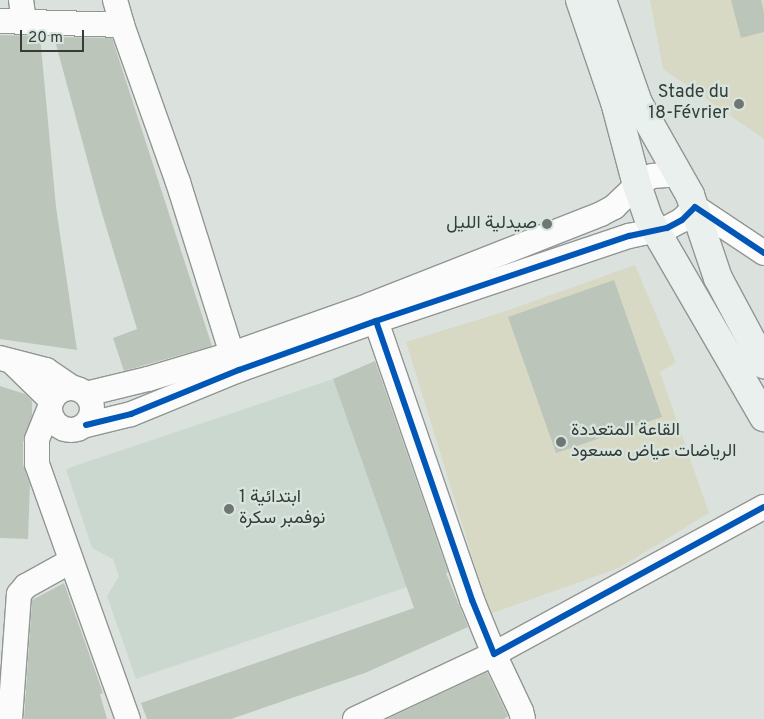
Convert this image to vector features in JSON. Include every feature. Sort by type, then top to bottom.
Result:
[{"type":"main road","points":[[580,0],[615,102],[643,206],[764,418]]},
{"type":"main road","points":[[602,0],[638,102],[695,207],[715,270],[760,347]]},
{"type":"street","points":[[115,0],[122,25],[178,182],[232,354]]},
{"type":"street","points":[[0,21],[23,11],[122,25]]},
{"type":"street","points":[[128,719],[41,476],[36,452],[37,440],[51,404],[64,389],[79,391],[148,379],[232,354],[370,305],[601,214],[614,208],[637,185],[652,176],[678,174]]},
{"type":"street","points":[[51,404],[50,413],[56,424],[76,428],[131,414],[239,370],[376,321],[629,236],[675,225],[695,207],[764,253]]},
{"type":"street","points":[[376,321],[472,600],[494,654],[521,711],[522,719]]},
{"type":"street","points":[[7,360],[51,404]]},
{"type":"street","points":[[7,360],[46,370],[90,399],[92,413],[53,446],[41,476]]},
{"type":"street","points":[[355,719],[494,654],[764,507]]},
{"type":"street","points":[[10,719],[19,594],[26,586],[71,561]]},
{"type":"shaded area","name":"ابتدائية 1 نوفمبر سكرة","points":[[333,379],[407,587],[136,679],[107,596],[119,576],[113,559],[92,548],[66,469]]},
{"type":"green space","name":"Stade du 18-Février","points":[[650,0],[764,0],[764,139],[663,69]]},
{"type":"green space","name":"القاعة المتعددة الرياضات عياض مسعود","points":[[635,265],[676,362],[660,372],[709,513],[619,568],[490,614],[406,342],[506,311]]},
{"type":"building","points":[[731,0],[761,0],[764,13],[764,32],[741,38]]},
{"type":"building","points":[[0,35],[40,36],[56,207],[77,350],[0,339]]},
{"type":"building","points":[[54,37],[112,38],[212,346],[124,371],[113,338],[137,329],[101,210]]},
{"type":"building","points":[[614,280],[662,417],[556,453],[508,317]]},
{"type":"building","points":[[375,361],[448,572],[446,573],[468,627],[365,673],[231,719],[147,719],[141,703],[414,608],[333,379]]},
{"type":"building","points":[[0,386],[25,394],[32,401],[32,416],[23,440],[23,464],[30,485],[28,539],[0,538]]},
{"type":"building","points":[[64,583],[103,693],[100,694],[107,719],[24,719],[32,600]]},
{"type":"building","points":[[487,672],[508,716],[504,719],[387,719]]},
{"type":"cycle path","points":[[86,425],[131,414],[239,370],[376,321],[629,236],[667,228],[682,220],[695,207],[764,253]]},
{"type":"cycle path","points":[[376,321],[472,600],[494,654],[764,507]]},
{"type":"place","name":"Stade du 18-Février","points":[[739,104]]},
{"type":"place","name":"صيدلية الليل","points":[[547,224]]},
{"type":"place","name":"القاعة المتعددة الرياضات عياض مسعود","points":[[561,442]]},
{"type":"place","name":"ابتدائية 1 نوفمبر سكرة","points":[[229,509]]}]
